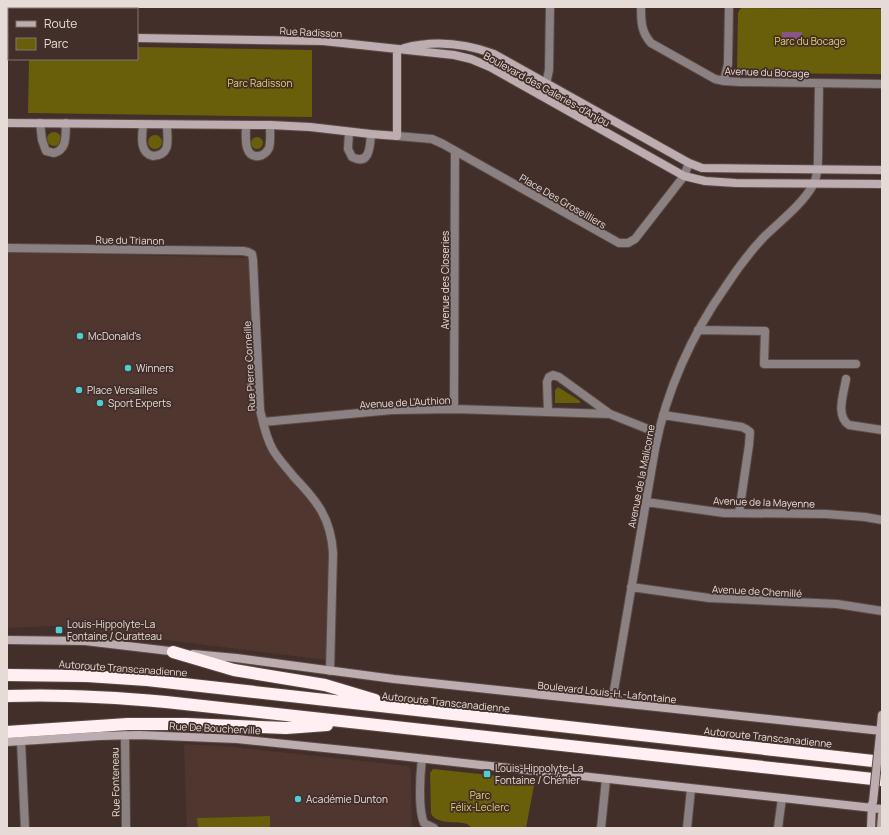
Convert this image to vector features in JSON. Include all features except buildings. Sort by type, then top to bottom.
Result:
[{"type":"highway","points":[[173,652],[234,670],[325,685],[405,709]]},
{"type":"highway","name":"Autoroute Transcanadienne","points":[[7,675],[87,676],[147,680],[882,762]]},
{"type":"highway","points":[[7,696],[57,695],[127,698],[882,780]]},
{"type":"highway","points":[[7,732],[128,724],[186,724],[286,728],[362,724]]},
{"type":"street","points":[[540,95],[546,84],[549,70],[550,7]]},
{"type":"street","name":"Avenue du Bocage","points":[[641,7],[642,28],[645,36],[651,43],[715,78],[724,81],[818,84],[882,84]]},
{"type":"street","points":[[724,81],[728,64],[729,7]]},
{"type":"street","name":"Rue Radisson","points":[[138,38],[323,41],[397,49]]},
{"type":"street","name":"Boulevard des Galeries-d'Anjou","points":[[397,49],[414,45],[438,43],[461,44],[494,54],[689,163],[702,168],[882,170]]},
{"type":"street","points":[[7,122],[143,125],[270,125],[310,127],[397,136],[397,49]]},
{"type":"street","name":"Boulevard des Galeries-d'Anjou","points":[[397,49],[454,55],[471,59],[490,67],[684,176],[705,181],[721,182],[882,184]]},
{"type":"street","name":"Avenue de la Malicorne","points":[[612,702],[658,433],[663,415],[679,369],[710,308],[743,261],[807,195],[814,184],[818,169],[818,84]]},
{"type":"street","points":[[40,123],[43,147],[46,151],[54,153],[62,149],[64,145],[66,123]]},
{"type":"street","points":[[143,125],[143,148],[146,153],[153,156],[162,154],[166,151],[167,125]]},
{"type":"street","points":[[246,126],[246,145],[248,151],[252,155],[258,156],[263,155],[269,146],[270,125]]},
{"type":"street","points":[[349,132],[348,150],[352,157],[358,159],[368,155],[371,134]]},
{"type":"street","name":"Place Des Groseilliers","points":[[397,136],[432,139],[620,243],[628,243],[635,239],[684,176],[689,163]]},
{"type":"street","name":"Avenue des Closeries","points":[[454,409],[455,151]]},
{"type":"street","name":"Rue du Trianon","points":[[7,248],[243,251],[252,254]]},
{"type":"street","name":"Rue Pierre Corneille","points":[[252,254],[260,410],[263,422],[268,438],[276,455],[323,511],[329,527],[333,554],[330,671]]},
{"type":"street","points":[[698,330],[765,331],[764,364],[856,364]]},
{"type":"street","name":"Avenue de L'Authion","points":[[548,412],[547,382],[549,377],[553,375],[559,377],[610,414],[658,433]]},
{"type":"street","points":[[846,379],[841,414],[844,422],[849,425],[882,430]]},
{"type":"street","name":"Avenue de L'Authion","points":[[263,422],[392,410],[454,409],[610,414]]},
{"type":"street","points":[[663,415],[742,427],[750,432],[739,513]]},
{"type":"street","name":"Avenue de la Mayenne","points":[[646,502],[724,513],[826,514],[882,520]]},
{"type":"street","name":"Avenue de Chemillé","points":[[631,587],[709,598],[837,604],[882,611]]},
{"type":"street","points":[[7,640],[85,641],[236,658],[330,671]]},
{"type":"street","name":"Boulevard Louis-H.-Lafontaine","points":[[330,671],[612,702],[881,734]]},
{"type":"street","points":[[871,828],[872,805],[882,715]]},
{"type":"street","name":"Rue De Boucherville","points":[[7,742],[125,736],[198,736],[422,759]]},
{"type":"street","name":"Rue Fonteneau","points":[[125,736],[126,828]]},
{"type":"street","points":[[21,741],[25,828]]},
{"type":"street","points":[[434,828],[427,825],[422,816],[420,775],[422,759],[691,789],[872,805],[882,809]]},
{"type":"street","points":[[601,828],[606,779]]},
{"type":"street","points":[[687,828],[691,789]]},
{"type":"street","points":[[778,828],[782,798]]},
{"type":"street","points":[[881,828],[882,815]]},
{"type":"shaded area","points":[[782,32],[802,32],[802,39],[782,39]]},
{"type":"shaded area","name":"Place Versailles","points":[[7,252],[250,258],[262,425],[271,450],[318,507],[330,542],[327,660],[53,626],[7,628]]},
{"type":"shaded area","name":"Académie Dunton","points":[[184,744],[233,747],[408,766],[411,769],[412,828],[187,828]]},
{"type":"green space","name":"Parc du Bocage","points":[[742,8],[882,9],[882,74],[740,73],[737,69],[738,13]]},
{"type":"green space","name":"Parc Radisson","points":[[138,47],[312,50],[312,117],[28,113],[29,60],[138,60]]},
{"type":"green space","points":[[54,132],[59,134],[61,139],[59,144],[54,146],[49,144],[47,139],[49,134]]},
{"type":"green space","points":[[152,135],[158,135],[162,139],[162,145],[158,149],[152,149],[148,145],[148,139]]},
{"type":"green space","points":[[259,137],[262,138],[262,148],[255,149],[252,148],[251,141],[252,138]]},
{"type":"green space","points":[[558,387],[580,401],[580,403],[555,403],[555,390]]},
{"type":"green space","name":"Parc Félix-Leclerc","points":[[433,769],[535,780],[526,828],[472,828],[463,823],[436,819],[431,813],[430,773]]},
{"type":"green space","points":[[270,816],[270,828],[198,828],[197,818]]},
{"type":"place","name":"McDonald's","points":[[80,336]]},
{"type":"place","name":"Winners","points":[[128,368]]},
{"type":"place","name":"Place Versailles","points":[[79,390]]},
{"type":"place","name":"Sport Experts","points":[[100,403]]},
{"type":"place","name":"Louis-Hippolyte-La Fontaine / Curatteau","points":[[59,630]]},
{"type":"place","name":"Louis-Hippolyte-La Fontaine / Chénier","points":[[487,774]]},
{"type":"place","name":"Académie Dunton","points":[[298,799]]}]
